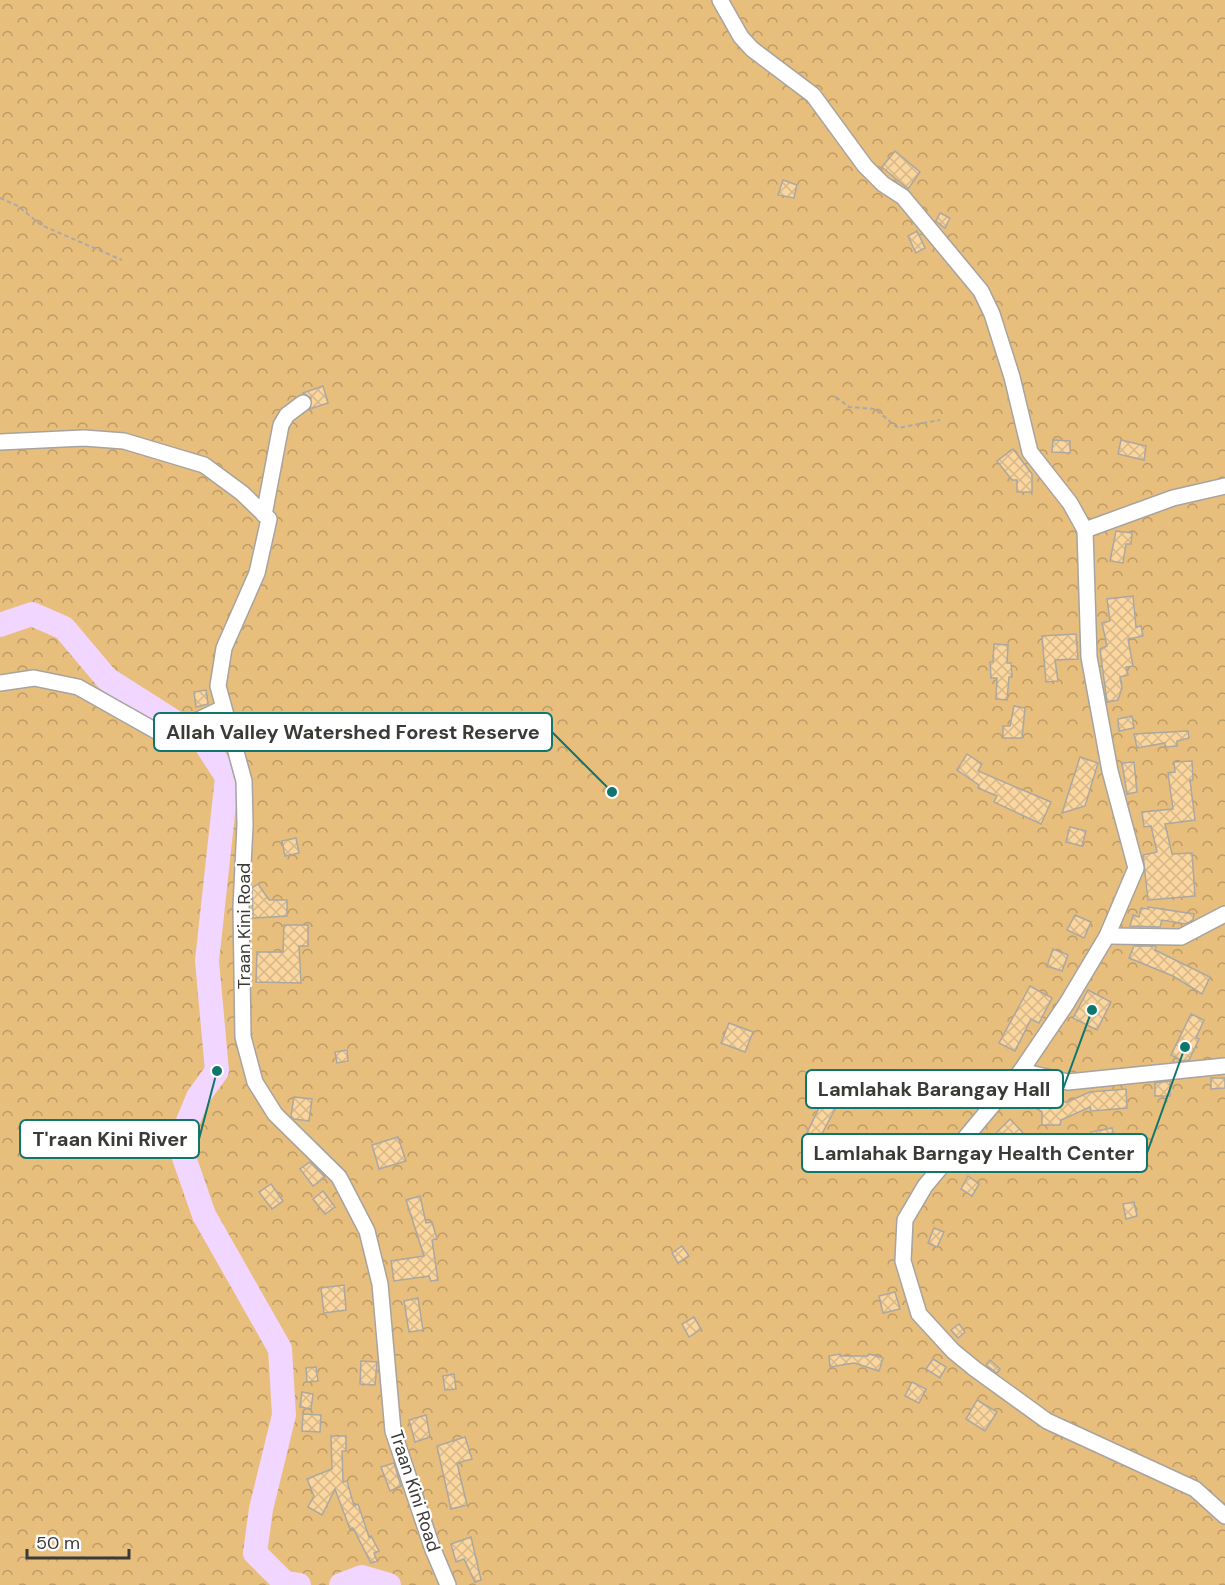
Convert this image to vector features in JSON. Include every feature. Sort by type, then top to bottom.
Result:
[{"type":"street","points":[[720,0],[741,37],[752,49],[790,75],[813,95],[865,166],[883,184],[903,197],[981,291],[992,314],[1030,452],[1070,503],[1085,530],[1089,657],[1110,771],[1136,868],[1107,936],[1067,1003],[1021,1071],[925,1186],[905,1220],[903,1261],[919,1314],[968,1363],[1047,1421],[1195,1489],[1225,1516]]},
{"type":"street","points":[[264,515],[281,425],[287,416],[303,403]]},
{"type":"street","points":[[0,442],[84,438],[124,441],[204,465],[242,493],[264,515]]},
{"type":"street","points":[[1085,530],[1173,498],[1225,486]]},
{"type":"street","name":"Traan Kini Road","points":[[264,515],[269,519],[257,573],[224,648],[218,686],[244,781],[245,825],[241,907],[243,1037],[255,1082],[275,1114],[339,1177],[367,1231],[380,1284],[393,1431],[432,1547],[448,1585]]},
{"type":"street","points":[[0,683],[34,678],[78,687],[165,736],[223,708]]},
{"type":"street","points":[[1107,936],[1181,937],[1225,914]]},
{"type":"street","points":[[1021,1071],[1068,1082],[1225,1066]]},
{"type":"path","points":[[0,198],[18,206],[41,225],[122,260]]},
{"type":"path","points":[[836,397],[849,407],[875,409],[898,428],[940,420]]},
{"type":"green space","points":[[0,0],[1225,0],[1225,1585],[0,1585]]},
{"type":"building","points":[[895,151],[920,172],[908,189],[882,167]]},
{"type":"building","points":[[783,180],[797,185],[794,198],[778,195]]},
{"type":"building","points":[[940,213],[950,218],[945,228],[936,221]]},
{"type":"building","points":[[917,231],[925,248],[916,253],[908,236]]},
{"type":"building","points":[[323,386],[328,403],[310,409],[311,398],[303,393]]},
{"type":"building","points":[[1053,440],[1070,441],[1070,453],[1052,452]]},
{"type":"building","points":[[1121,440],[1146,446],[1144,460],[1118,454]]},
{"type":"building","points":[[1013,449],[1032,474],[1032,492],[1017,492],[1017,480],[1012,480],[997,461]]},
{"type":"building","points":[[1116,531],[1132,533],[1131,544],[1126,544],[1123,563],[1110,561]]},
{"type":"building","points":[[1133,596],[1136,627],[1141,626],[1143,636],[1128,639],[1133,666],[1126,667],[1128,675],[1120,677],[1122,688],[1118,700],[1107,702],[1100,649],[1107,646],[1102,623],[1110,621],[1107,599]]},
{"type":"building","points":[[1076,634],[1078,659],[1055,660],[1058,681],[1046,682],[1042,636]]},
{"type":"building","points":[[994,644],[1008,645],[1007,663],[1011,663],[1012,677],[1009,677],[1007,700],[996,699],[997,678],[991,678],[990,662],[993,662]]},
{"type":"building","points":[[206,690],[208,704],[196,707],[194,692]]},
{"type":"building","points":[[1014,706],[1025,708],[1022,738],[1003,738],[1003,726],[1010,726]]},
{"type":"building","points":[[1132,716],[1134,728],[1119,731],[1118,719]]},
{"type":"building","points":[[1188,731],[1189,738],[1177,741],[1177,746],[1165,747],[1165,743],[1137,748],[1134,734]]},
{"type":"building","points":[[967,754],[982,764],[978,771],[1051,802],[1041,824],[994,802],[997,796],[978,788],[979,785],[957,770]]},
{"type":"building","points":[[1080,757],[1098,763],[1085,806],[1062,813]]},
{"type":"building","points":[[1192,761],[1193,780],[1190,780],[1195,820],[1165,824],[1172,854],[1192,853],[1195,896],[1148,900],[1143,855],[1157,852],[1151,826],[1144,827],[1142,812],[1173,809],[1168,773],[1175,772],[1174,762]]},
{"type":"building","points":[[1134,762],[1137,792],[1127,794],[1122,763]]},
{"type":"building","points":[[1070,827],[1086,831],[1082,846],[1066,842]]},
{"type":"building","points":[[296,838],[299,853],[285,856],[282,841]]},
{"type":"building","points":[[258,884],[269,900],[287,900],[287,916],[253,918],[252,888]]},
{"type":"building","points":[[1148,907],[1194,914],[1193,920],[1186,924],[1162,920],[1160,927],[1130,926],[1133,915],[1139,917],[1141,908],[1148,909]]},
{"type":"building","points":[[1075,915],[1091,922],[1084,938],[1067,930]]},
{"type":"building","points":[[284,925],[308,925],[308,946],[299,946],[301,983],[256,982],[257,952],[283,952]]},
{"type":"building","points":[[1134,946],[1156,946],[1155,950],[1210,977],[1202,994],[1173,976],[1129,958]]},
{"type":"building","points":[[1053,949],[1068,955],[1062,971],[1047,966]]},
{"type":"building","points":[[1030,986],[1052,998],[1039,1023],[1031,1019],[1015,1051],[999,1043]]},
{"type":"building","points":[[1088,990],[1111,1002],[1097,1030],[1073,1018]]},
{"type":"building","points":[[1191,1014],[1204,1020],[1196,1038],[1199,1039],[1189,1060],[1182,1061],[1171,1055]]},
{"type":"building","points":[[729,1023],[753,1032],[745,1052],[721,1043]]},
{"type":"building","points":[[347,1050],[348,1061],[337,1063],[335,1052]]},
{"type":"building","points":[[1211,1078],[1225,1078],[1225,1088],[1211,1089]]},
{"type":"building","points":[[1170,1081],[1170,1096],[1155,1096],[1155,1083]]},
{"type":"building","points":[[1031,1084],[1045,1092],[1040,1101],[1067,1102],[1090,1092],[1126,1089],[1127,1108],[1091,1111],[1090,1107],[1061,1120],[1060,1125],[1042,1125],[1042,1112],[1022,1099]]},
{"type":"building","points":[[828,1089],[842,1096],[818,1141],[806,1135]]},
{"type":"building","points":[[294,1097],[312,1099],[309,1121],[294,1119],[291,1116]]},
{"type":"building","points":[[1010,1119],[1026,1136],[1008,1154],[992,1137]]},
{"type":"building","points":[[1112,1128],[1115,1143],[1093,1147],[1091,1132]]},
{"type":"building","points":[[398,1137],[406,1161],[379,1169],[372,1145]]},
{"type":"building","points":[[310,1162],[325,1177],[313,1186],[300,1169]]},
{"type":"building","points":[[968,1176],[979,1184],[972,1196],[961,1189]]},
{"type":"building","points":[[271,1184],[283,1201],[272,1209],[259,1192]]},
{"type":"building","points":[[323,1191],[335,1207],[325,1214],[313,1199]]},
{"type":"building","points":[[420,1196],[426,1223],[432,1222],[437,1239],[432,1240],[438,1280],[431,1281],[429,1276],[394,1281],[391,1261],[424,1256],[406,1200]]},
{"type":"building","points":[[1134,1202],[1137,1216],[1126,1219],[1123,1204]]},
{"type":"building","points":[[934,1228],[944,1232],[937,1247],[928,1243]]},
{"type":"building","points":[[682,1246],[689,1256],[678,1263],[672,1253]]},
{"type":"building","points":[[344,1285],[346,1310],[324,1313],[321,1288]]},
{"type":"building","points":[[895,1292],[900,1309],[883,1313],[879,1296]]},
{"type":"building","points":[[418,1298],[423,1330],[409,1332],[404,1301]]},
{"type":"building","points":[[694,1317],[701,1329],[689,1337],[682,1324]]},
{"type":"building","points":[[959,1324],[965,1332],[958,1338],[951,1330]]},
{"type":"building","points":[[840,1354],[841,1356],[868,1356],[869,1354],[883,1358],[879,1371],[854,1363],[830,1367],[829,1356]]},
{"type":"building","points":[[933,1359],[946,1367],[940,1378],[926,1369]]},
{"type":"building","points":[[990,1360],[1000,1369],[997,1373],[986,1365]]},
{"type":"building","points":[[361,1361],[377,1362],[375,1385],[360,1384]]},
{"type":"building","points":[[316,1367],[318,1381],[307,1382],[306,1368]]},
{"type":"building","points":[[454,1374],[456,1389],[445,1390],[443,1376]]},
{"type":"building","points":[[912,1382],[926,1389],[919,1403],[905,1396]]},
{"type":"building","points":[[302,1392],[313,1394],[311,1409],[300,1407]]},
{"type":"building","points":[[977,1400],[997,1412],[985,1431],[966,1419]]},
{"type":"building","points":[[303,1414],[321,1415],[320,1432],[302,1431]]},
{"type":"building","points":[[426,1415],[430,1437],[415,1442],[409,1420]]},
{"type":"building","points":[[331,1436],[346,1436],[346,1451],[342,1451],[343,1482],[347,1481],[354,1506],[358,1504],[369,1537],[371,1536],[379,1551],[374,1553],[377,1561],[371,1563],[353,1528],[350,1529],[335,1489],[322,1515],[308,1507],[314,1496],[307,1479],[332,1469]]},
{"type":"building","points":[[465,1437],[472,1459],[457,1463],[467,1505],[451,1509],[437,1446]]},
{"type":"building","points":[[394,1463],[401,1486],[390,1491],[381,1467]]},
{"type":"building","points":[[471,1537],[481,1580],[475,1582],[464,1559],[456,1562],[451,1544]]},
{"type":"waterway","points":[[0,625],[32,614],[64,628],[107,679],[203,740],[227,777],[207,961],[217,1071],[198,1097],[179,1143],[204,1215],[280,1349],[284,1415],[261,1509],[255,1553],[285,1583],[299,1585]]},
{"type":"waterway","points":[[341,1585],[362,1577],[389,1585]]},
{"type":"place","name":"Allah Valley Watershed Forest Reserve","points":[[612,792]]},
{"type":"place","name":"Lamlahak Barangay Hall","points":[[1092,1010]]},
{"type":"place","name":"Lamlahak Barngay Health Center","points":[[1185,1047]]},
{"type":"place","name":"T'raan Kini River","points":[[217,1071]]}]
